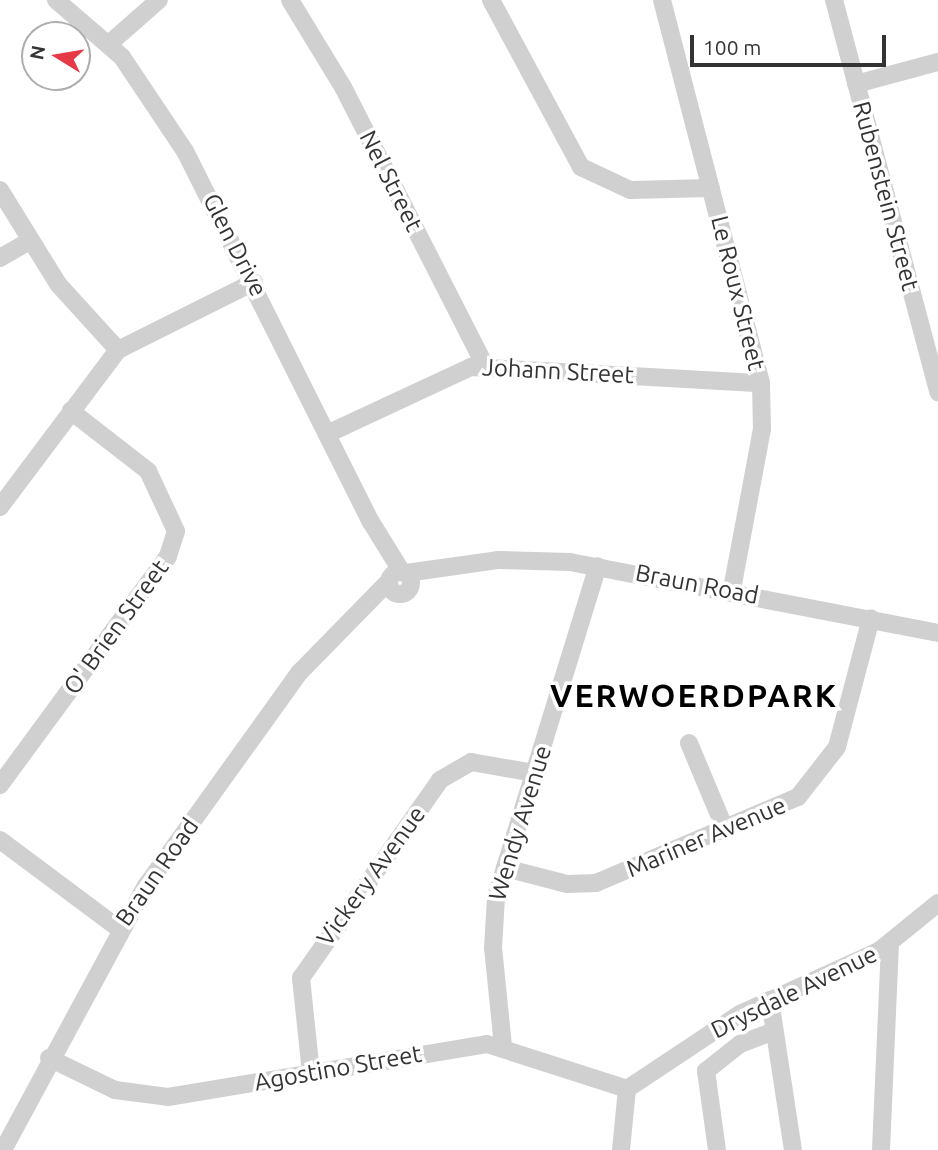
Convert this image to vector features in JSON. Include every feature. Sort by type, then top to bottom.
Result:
[{"type":"street","name":"Glen Drive","points":[[56,0],[110,43],[186,151],[254,282],[399,581]]},
{"type":"street","points":[[110,43],[159,0]]},
{"type":"street","name":"Nel Street","points":[[289,0],[338,77],[485,366]]},
{"type":"street","points":[[491,0],[581,167],[630,190],[711,188]]},
{"type":"street","name":"Le Roux Street","points":[[662,0],[761,383],[762,429],[732,590]]},
{"type":"street","name":"Rubenstein Street","points":[[834,0],[938,392]]},
{"type":"street","points":[[856,84],[938,62]]},
{"type":"street","points":[[0,190],[30,242],[65,292],[118,350]]},
{"type":"street","points":[[0,258],[30,242]]},
{"type":"street","points":[[0,507],[118,350],[254,282]]},
{"type":"street","name":"Johann Street","points":[[327,434],[441,377],[485,366],[761,383]]},
{"type":"street","name":"O' Brien Street","points":[[0,785],[168,556],[176,531],[148,471],[71,411]]},
{"type":"street","name":"Braun Road","points":[[3,1150],[118,928],[300,672],[351,620],[399,581],[453,568],[521,558],[598,566],[732,590],[938,633]]},
{"type":"street","name":"Wendy Avenue","points":[[503,1046],[493,913],[598,566]]},
{"type":"street","name":"Mariner Avenue","points":[[505,868],[567,884],[596,883],[788,803],[821,774],[844,727],[871,618]]},
{"type":"street","points":[[690,743],[725,830]]},
{"type":"street","name":"Vickery Avenue","points":[[311,1073],[301,978],[440,780],[471,762],[534,774]]},
{"type":"street","points":[[0,840],[118,928]]},
{"type":"street","name":"Drysdale Avenue","points":[[627,1089],[710,1032],[770,1000],[890,944],[938,903]]},
{"type":"street","points":[[881,1150],[890,944]]},
{"type":"street","points":[[770,1000],[793,1150]]},
{"type":"street","points":[[717,1150],[706,1071],[740,1044],[775,1031]]},
{"type":"street","name":"Agostino Street","points":[[50,1058],[97,1083],[150,1096],[190,1096],[472,1044],[503,1046],[627,1089]]},
{"type":"street","points":[[621,1150],[627,1089]]},
{"type":"district","name":"VERWOERDPARK","points":[[694,695]]}]
